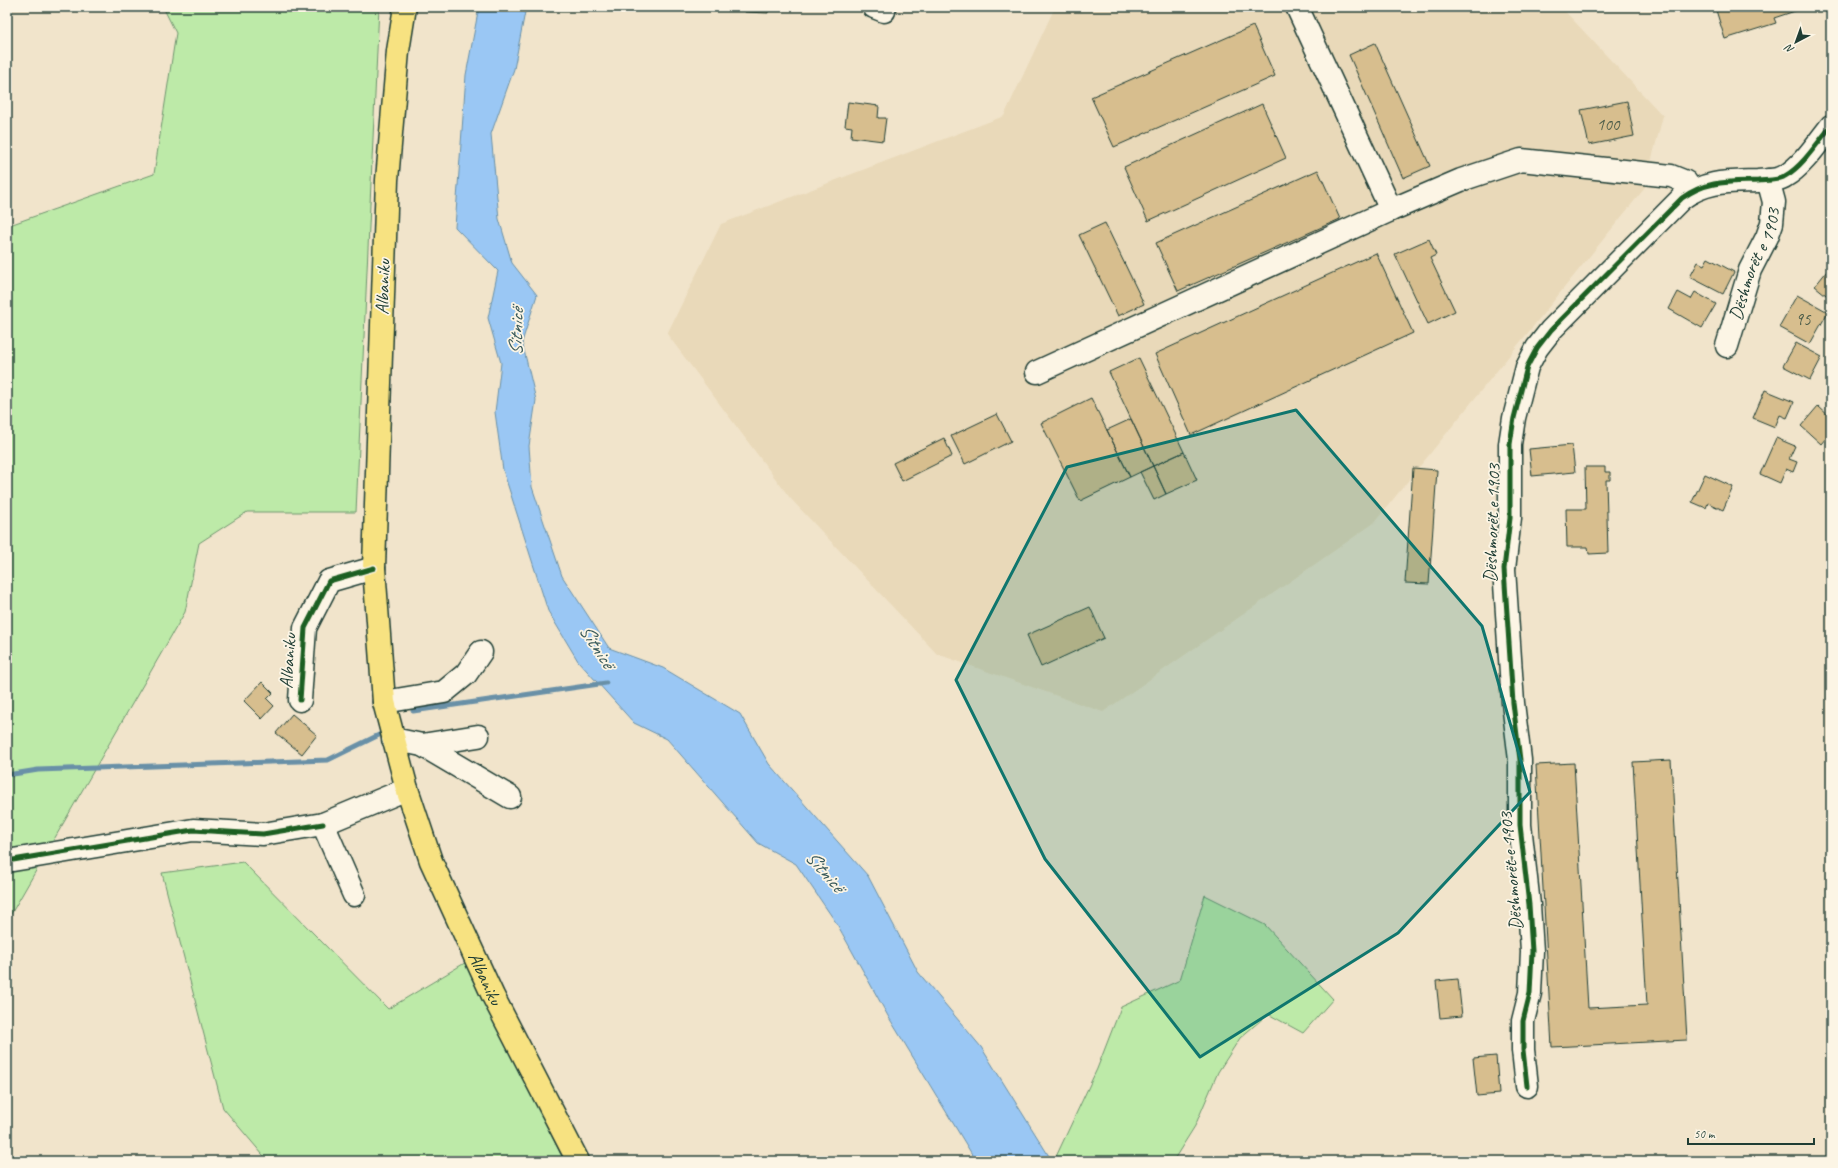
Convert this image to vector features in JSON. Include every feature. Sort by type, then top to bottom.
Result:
[{"type":"main road","name":"Albaniku","points":[[405,7],[398,51],[387,180],[374,568],[384,702],[407,789],[431,861],[493,996],[578,1161]]},
{"type":"street","points":[[1297,7],[1391,210]]},
{"type":"street","name":"Dëshmorët e 1903","points":[[1527,1086],[1523,1050],[1523,1021],[1530,994],[1532,951],[1530,905],[1520,825],[1520,760],[1513,696],[1504,569],[1510,518],[1510,444],[1514,418],[1527,367],[1544,338],[1682,198],[1691,192],[1712,183],[1768,180],[1785,176],[1793,171],[1831,126]]},
{"type":"street","points":[[1037,372],[1391,210],[1461,180],[1521,160],[1641,172],[1678,178],[1686,182],[1691,192]]},
{"type":"street","name":"Dëshmorët e 1903","points":[[1727,346],[1750,270],[1767,237],[1772,223],[1774,202],[1768,180]]},
{"type":"street","name":"Albaniku","points":[[300,700],[305,628],[329,581],[374,568]]},
{"type":"street","points":[[384,702],[444,692],[466,674],[481,652]]},
{"type":"street","points":[[422,745],[478,736]]},
{"type":"street","points":[[393,739],[422,745],[510,798]]},
{"type":"street","points":[[7,861],[193,830],[263,834],[323,824],[407,789]]},
{"type":"street","points":[[323,824],[354,895]]},
{"type":"highlighted area","points":[[1296,410],[1482,626],[1530,792],[1398,933],[1200,1057],[1045,859],[956,680],[1067,467]]},
{"type":"shaded area","points":[[1055,7],[1561,7],[1663,116],[1644,189],[1374,523],[1103,712],[937,654],[790,498],[667,334],[721,224],[1004,116]]},
{"type":"green space","points":[[163,7],[379,7],[356,512],[247,512],[199,543],[185,612],[7,921],[7,226],[154,174],[176,33]]},
{"type":"green space","points":[[243,862],[388,1009],[468,961],[564,1161],[268,1161],[223,1108],[162,873]]},
{"type":"green space","points":[[1205,895],[1265,925],[1333,999],[1303,1033],[1268,1014],[1240,1038],[1218,1072],[1195,1126],[1173,1161],[1054,1161],[1097,1069],[1121,1007],[1180,980]]},
{"type":"water","name":"Sitnicë","points":[[479,7],[526,7],[514,69],[491,134],[499,219],[512,263],[537,295],[522,342],[536,400],[529,446],[532,487],[562,576],[609,648],[663,668],[740,714],[769,764],[868,876],[918,972],[981,1047],[1052,1161],[978,1161],[973,1156],[888,1016],[837,924],[796,864],[758,843],[667,739],[634,723],[578,661],[548,611],[503,470],[495,412],[501,363],[488,318],[498,271],[455,227],[466,75]]},
{"type":"building","points":[[745,7],[768,7],[768,13],[745,12]]},
{"type":"building","points":[[1715,7],[1746,7],[1747,10],[1756,7],[1807,7],[1774,18],[1776,23],[1725,39]]},
{"type":"building","points":[[1253,26],[1275,76],[1114,147],[1091,97]]},
{"type":"building","points":[[1375,43],[1430,166],[1403,178],[1349,55]]},
{"type":"building","points":[[1627,101],[1634,136],[1589,145],[1581,110]]},
{"type":"building","points":[[848,102],[879,106],[878,118],[886,118],[883,141],[851,137],[852,127],[845,126]]},
{"type":"building","points":[[1262,104],[1286,158],[1148,221],[1124,167]]},
{"type":"building","points":[[1318,170],[1340,219],[1178,291],[1156,243]]},
{"type":"building","points":[[1105,223],[1144,304],[1118,316],[1079,235]]},
{"type":"building","points":[[1429,239],[1436,255],[1430,258],[1455,311],[1428,324],[1395,254]]},
{"type":"building","points":[[1376,253],[1413,333],[1191,435],[1155,354]]},
{"type":"building","points":[[1708,258],[1734,272],[1723,294],[1690,277],[1698,262],[1704,265]]},
{"type":"building","points":[[1831,266],[1831,299],[1815,286]]},
{"type":"building","points":[[1678,292],[1691,299],[1695,292],[1716,304],[1702,328],[1669,309]]},
{"type":"building","points":[[1797,295],[1828,312],[1810,344],[1779,327]]},
{"type":"building","points":[[1796,343],[1822,357],[1810,380],[1783,366]]},
{"type":"building","points":[[1139,358],[1184,452],[1153,466],[1109,372]]},
{"type":"building","points":[[1765,390],[1794,402],[1787,418],[1780,415],[1775,427],[1753,418]]},
{"type":"building","points":[[1091,398],[1130,477],[1080,501],[1041,423]]},
{"type":"building","points":[[1818,406],[1831,418],[1831,432],[1821,444],[1801,426]]},
{"type":"building","points":[[997,414],[1011,441],[965,464],[951,436]]},
{"type":"building","points":[[1131,419],[1153,466],[1130,477],[1107,430]]},
{"type":"building","points":[[944,438],[952,456],[902,481],[893,463]]},
{"type":"building","points":[[1776,438],[1795,446],[1789,459],[1797,462],[1793,472],[1786,469],[1780,483],[1760,474]]},
{"type":"building","points":[[1572,445],[1575,472],[1532,476],[1529,449]]},
{"type":"building","points":[[1184,452],[1197,480],[1166,494],[1153,466]]},
{"type":"building","points":[[1153,466],[1166,494],[1154,500],[1140,472]]},
{"type":"building","points":[[1585,467],[1605,467],[1605,472],[1610,472],[1610,480],[1606,480],[1608,553],[1589,554],[1588,547],[1567,547],[1566,509],[1586,509]]},
{"type":"building","points":[[1413,468],[1437,470],[1429,584],[1405,583]]},
{"type":"building","points":[[1705,474],[1733,487],[1723,510],[1708,503],[1706,508],[1692,502]]},
{"type":"building","points":[[1090,607],[1104,638],[1041,667],[1027,635]]},
{"type":"building","points":[[262,682],[273,693],[267,699],[274,706],[262,719],[244,701]]},
{"type":"building","points":[[292,714],[317,735],[302,754],[276,733]]},
{"type":"building","points":[[1671,760],[1687,1040],[1552,1047],[1536,765],[1574,763],[1588,1008],[1647,1005],[1633,762]]},
{"type":"building","points":[[1458,979],[1462,1016],[1440,1018],[1436,981]]},
{"type":"building","points":[[1496,1056],[1499,1094],[1477,1096],[1473,1058]]},
{"type":"waterway","points":[[413,711],[606,683]]},
{"type":"waterway","points":[[7,775],[38,770],[328,760],[385,732]]},
{"type":"cycle path","points":[[1527,1086],[1523,1050],[1523,1021],[1530,993],[1532,951],[1529,905],[1520,825],[1520,760],[1513,703],[1504,569],[1510,518],[1510,444],[1514,418],[1527,367],[1537,348],[1551,330],[1682,198],[1700,188],[1718,183],[1772,180],[1782,178],[1804,160],[1831,126]]},
{"type":"cycle path","points":[[300,700],[305,628],[329,581],[374,568]]},
{"type":"cycle path","points":[[7,861],[193,830],[263,834],[323,824]]}]
